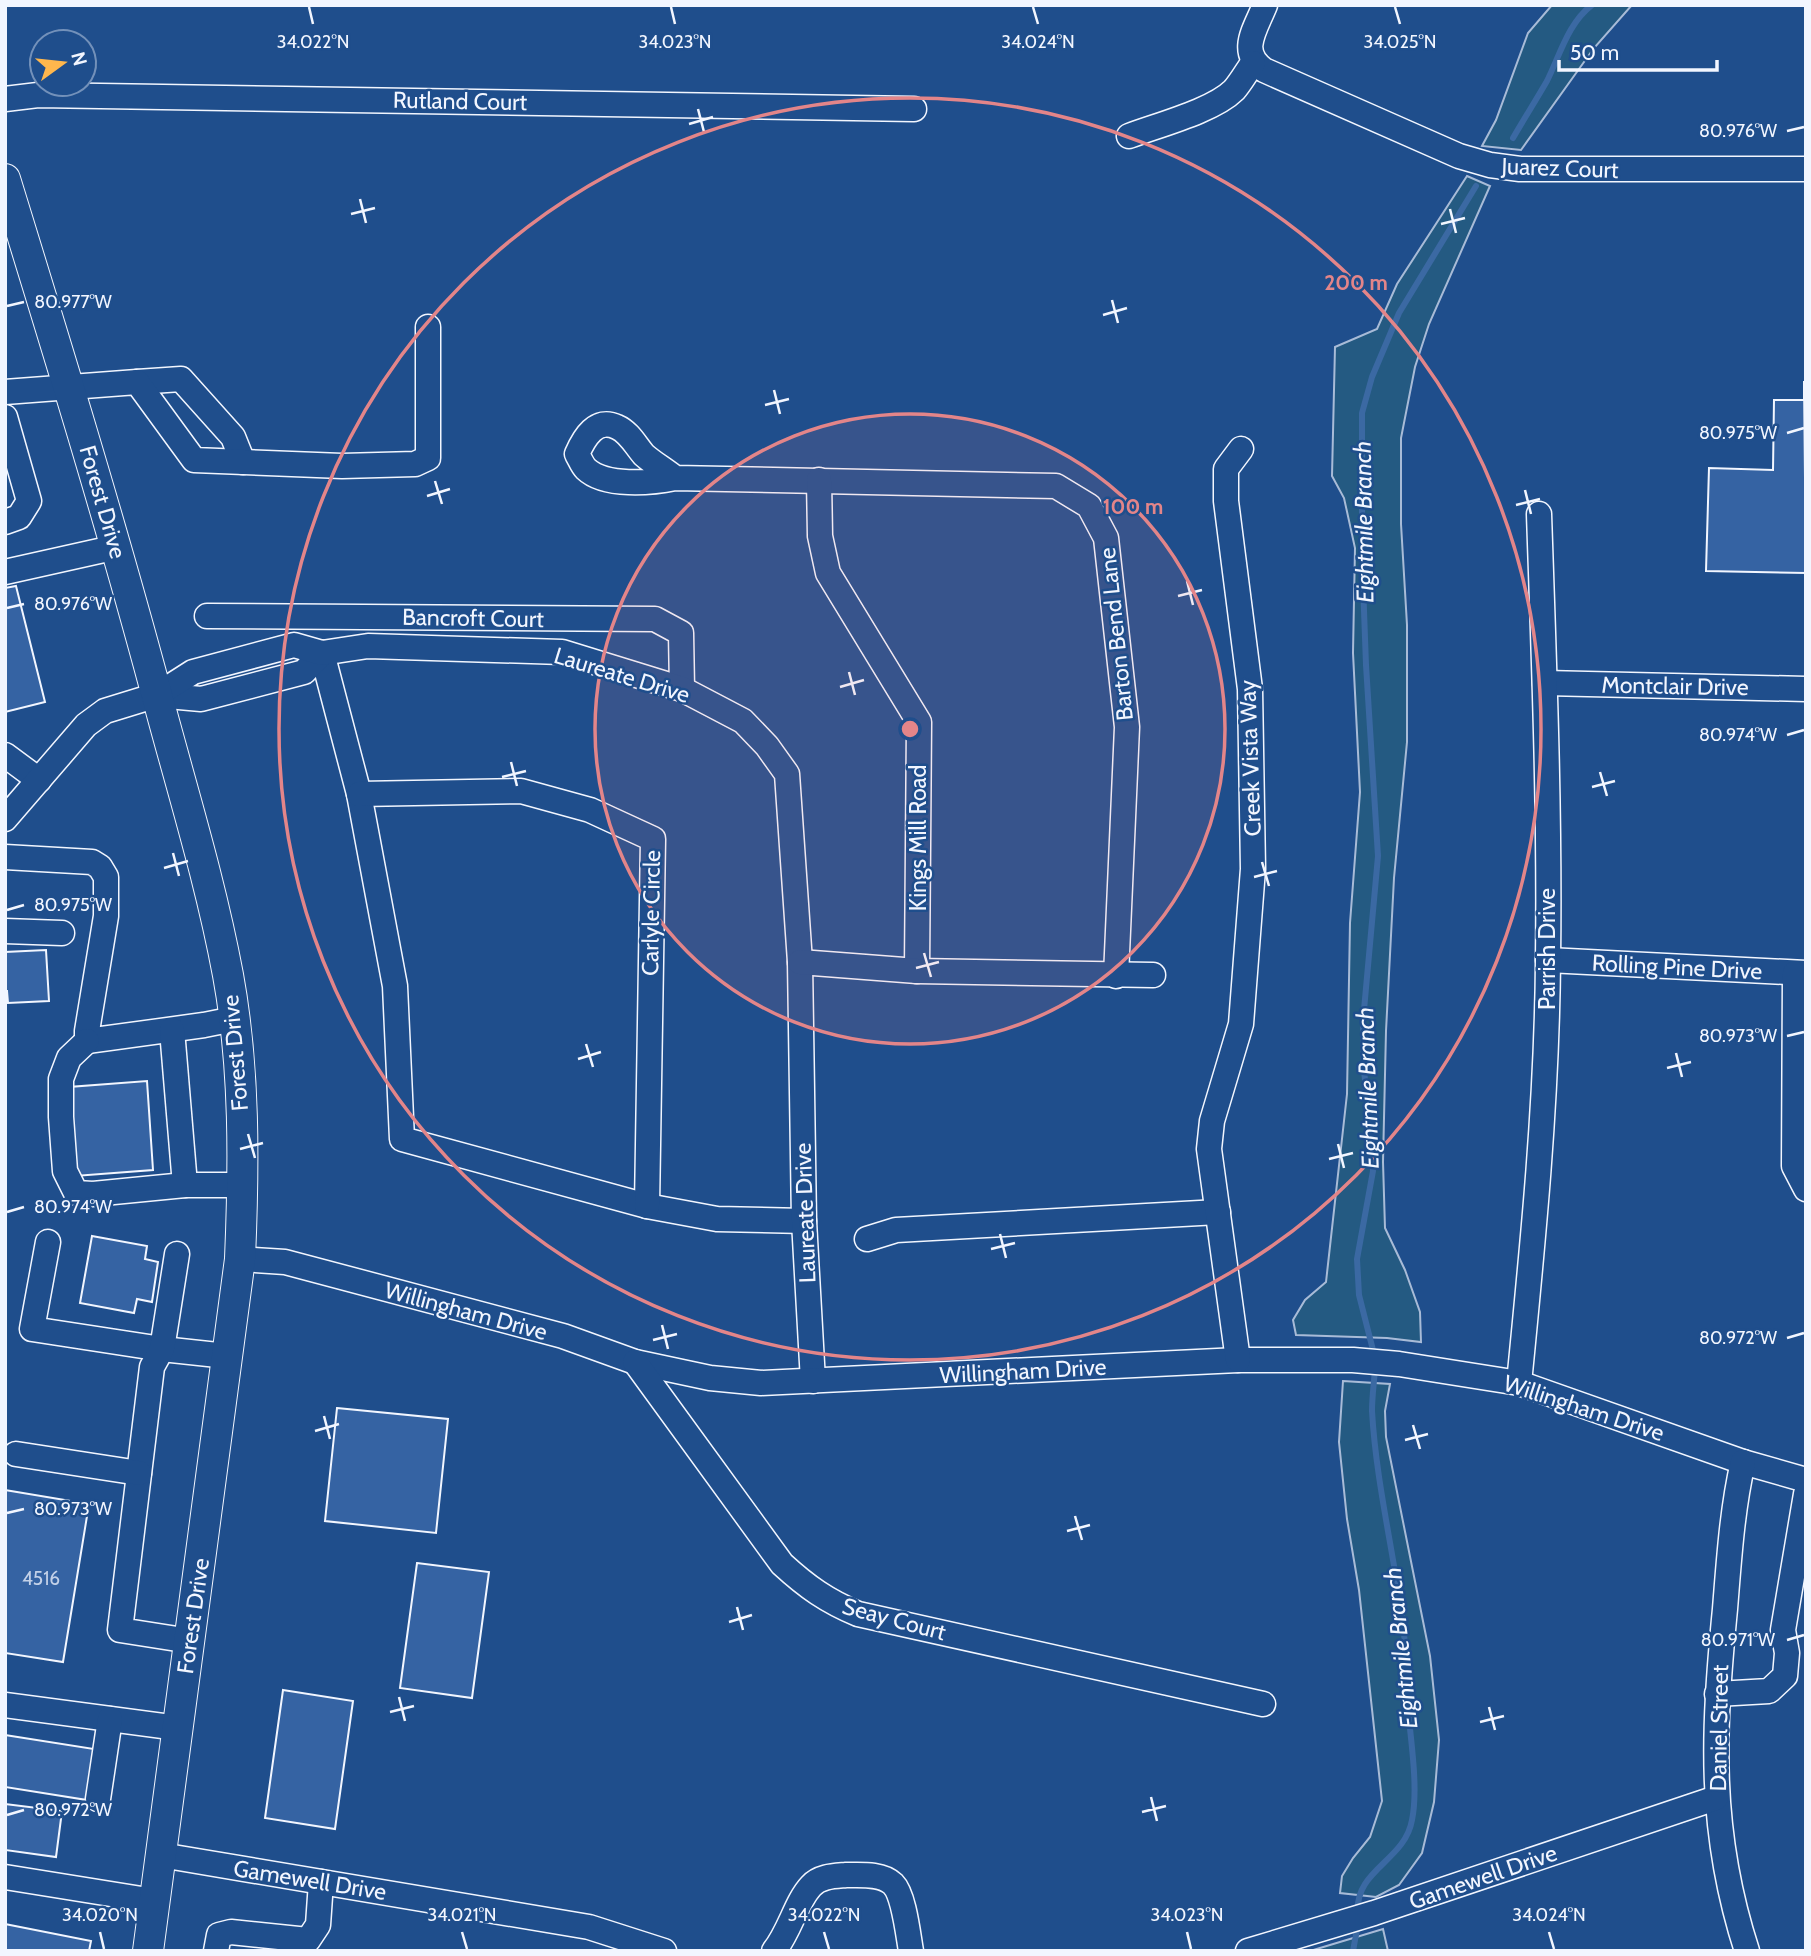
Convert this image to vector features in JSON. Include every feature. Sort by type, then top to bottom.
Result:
[{"type":"main road","name":"Forest Drive","points":[[5,179],[117,547],[213,900],[234,1019],[241,1102],[243,1185],[240,1259],[148,1951]]},
{"type":"street","points":[[1129,136],[1224,98],[1235,88],[1253,62],[1249,54],[1250,44],[1265,5]]},
{"type":"street","name":"Juarez Court","points":[[1253,62],[1264,70],[1459,156],[1490,165],[1520,169],[1806,169]]},
{"type":"street","name":"Rutland Court","points":[[5,99],[38,95],[914,109]]},
{"type":"street","points":[[136,382],[194,460],[342,466],[415,464],[428,458],[428,327]]},
{"type":"street","points":[[5,392],[181,379],[233,437],[243,462]]},
{"type":"street","points":[[5,417],[29,501],[19,517],[5,522]]},
{"type":"street","name":"Creek Vista Way","points":[[1238,1360],[1209,1149],[1212,1121],[1241,1024],[1253,869],[1250,689],[1226,501],[1226,469],[1241,449]]},
{"type":"street","name":"Barton Bend Lane","points":[[675,478],[1056,486],[1089,506],[1106,538],[1127,727],[1116,976]]},
{"type":"street","name":"Kings Mill Road","points":[[819,480],[820,536],[828,573],[919,722],[917,971]]},
{"type":"street","name":"Parrish Drive","points":[[1519,1383],[1541,1148],[1548,960],[1545,683],[1539,514]]},
{"type":"street","points":[[5,572],[117,547]]},
{"type":"street","name":"Bancroft Court","points":[[207,616],[655,620],[681,633],[682,688]]},
{"type":"street","name":"Laureate Drive","points":[[322,653],[368,646],[562,652],[682,688],[743,721],[768,746],[786,774],[800,962],[804,1221],[813,1381]]},
{"type":"street","points":[[5,819],[86,725],[105,711],[157,695],[201,699],[304,672],[322,653]]},
{"type":"street","points":[[322,653],[359,794],[395,986],[402,1139],[647,1206],[717,1219],[804,1221]]},
{"type":"street","name":"Montclair Drive","points":[[1545,683],[1806,689]]},
{"type":"street","points":[[5,755],[39,780]]},
{"type":"street","name":"Carlyle Circle","points":[[359,794],[521,792],[590,810],[653,839],[647,1206]]},
{"type":"street","points":[[5,857],[92,862],[100,867],[106,877],[106,916],[87,1041]]},
{"type":"street","points":[[5,932],[62,933]]},
{"type":"street","name":"Rolling Pine Drive","points":[[1548,960],[1800,973]]},
{"type":"street","points":[[800,962],[917,971],[1153,975]]},
{"type":"street","points":[[1800,973],[1794,1166],[1806,1189]]},
{"type":"street","points":[[234,1019],[87,1041],[69,1058],[61,1079],[61,1117],[65,1171],[76,1193],[93,1194],[185,1185],[243,1185]]},
{"type":"street","points":[[172,1030],[185,1185]]},
{"type":"street","points":[[867,1239],[896,1230],[1218,1212]]},
{"type":"street","points":[[48,1242],[32,1329],[227,1356]]},
{"type":"street","points":[[177,1254],[162,1349],[152,1367],[120,1630],[190,1641]]},
{"type":"street","name":"Willingham Drive","points":[[240,1259],[285,1262],[563,1336],[635,1362],[710,1378],[761,1383],[1238,1360],[1353,1360],[1399,1364],[1519,1383],[1743,1462],[1806,1480]]},
{"type":"street","name":"Seay Court","points":[[635,1362],[782,1564],[805,1585],[831,1603],[858,1614],[1263,1704]]},
{"type":"street","points":[[16,1454],[139,1473]]},
{"type":"street","name":"Daniel Street","points":[[1743,1462],[1735,1496],[1717,1694],[1716,1798],[1724,1867],[1747,1951]]},
{"type":"street","points":[[1717,1694],[1769,1691],[1785,1676],[1787,1653],[1783,1630],[1806,1494]]},
{"type":"street","points":[[5,1705],[178,1728]]},
{"type":"street","points":[[98,1799],[110,1719]]},
{"type":"street","name":"Gamewell Drive","points":[[1248,1951],[1341,1924],[1716,1798]]},
{"type":"street","name":"Gamewell Drive","points":[[161,1855],[589,1927],[664,1951]]},
{"type":"street","points":[[774,1951],[813,1883],[835,1876],[858,1875],[881,1877],[892,1883],[903,1908],[911,1951]]},
{"type":"street","points":[[5,1877],[154,1902]]},
{"type":"street","points":[[216,1951],[219,1935],[231,1932],[309,1940],[318,1925],[321,1882]]},
{"type":"shaded area","points":[[1552,5],[1632,5],[1594,48],[1521,150],[1482,146],[1496,120],[1528,33]]},
{"type":"shaded area","points":[[1467,176],[1490,186],[1429,324],[1415,367],[1401,438],[1401,524],[1407,625],[1407,742],[1394,878],[1383,1162],[1385,1228],[1405,1270],[1420,1312],[1421,1342],[1296,1335],[1293,1320],[1305,1300],[1326,1282],[1347,1094],[1350,923],[1360,792],[1353,653],[1355,548],[1344,498],[1332,476],[1335,347],[1377,329],[1397,284]]},
{"type":"shaded area","points":[[1343,1381],[1390,1384],[1385,1411],[1386,1437],[1430,1656],[1439,1740],[1434,1802],[1422,1853],[1399,1885],[1376,1897],[1340,1893],[1342,1876],[1370,1837],[1382,1801],[1359,1590],[1347,1519],[1339,1442]]},
{"type":"shaded area","points":[[1383,1929],[1388,1951],[1310,1951]]},
{"type":"building","points":[[1804,381],[1806,573],[1706,571],[1709,468],[1773,470],[1774,400],[1804,400]]},
{"type":"building","points":[[16,586],[45,702],[5,712],[5,588]]},
{"type":"building","points":[[46,950],[49,1001],[8,1003],[5,991],[5,952]]},
{"type":"building","points":[[147,1081],[153,1170],[75,1176],[69,1087]]},
{"type":"building","points":[[92,1236],[147,1246],[145,1259],[158,1262],[152,1302],[137,1299],[134,1313],[80,1303]]},
{"type":"building","points":[[337,1408],[448,1419],[436,1533],[325,1521]]},
{"type":"building","points":[[5,1490],[89,1504],[63,1662],[5,1653]]},
{"type":"building","points":[[417,1563],[489,1572],[472,1698],[400,1688]]},
{"type":"building","points":[[283,1690],[353,1701],[335,1829],[265,1818]]},
{"type":"building","points":[[5,1735],[94,1749],[87,1800],[5,1787]]},
{"type":"building","points":[[5,1804],[62,1811],[56,1857],[5,1850]]},
{"type":"building","points":[[5,1924],[91,1941],[89,1951],[5,1951]]},
{"type":"waterway","name":"Eightmile Branch","points":[[1513,138],[1547,81],[1565,40],[1577,21],[1592,5]]},
{"type":"waterway","name":"Eightmile Branch","points":[[1375,1358],[1359,1295],[1357,1259],[1373,1171],[1364,1069],[1363,1021],[1378,856],[1362,556],[1362,413],[1372,377],[1399,313],[1476,186]]},
{"type":"waterway","name":"Eightmile Branch","points":[[1358,1913],[1359,1898],[1364,1886],[1408,1834],[1414,1796],[1404,1630],[1374,1437],[1372,1411],[1375,1369]]},
{"type":"waterway","name":"Eightmile Branch","points":[[1353,1951],[1358,1924]]}]
